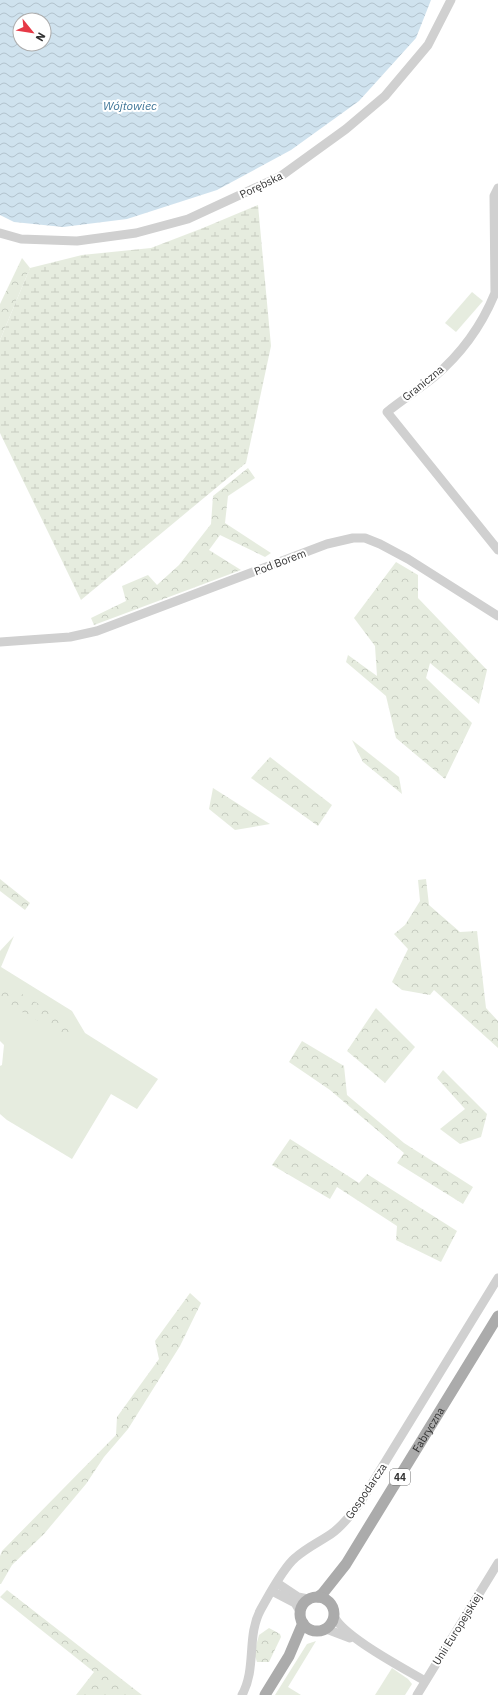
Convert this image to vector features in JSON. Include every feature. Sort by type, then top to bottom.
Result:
[{"type":"main road","name":"Fabryczna","points":[[330,1603],[333,1590],[346,1564],[498,1316]]},
{"type":"main road","name":"Fabryczna","points":[[313,1598],[323,1593],[346,1564]]},
{"type":"main road","points":[[313,1598],[326,1599],[334,1610],[334,1616]]},
{"type":"main road","name":"44","points":[[265,1695],[289,1656],[302,1618],[303,1605],[313,1598]]},
{"type":"main road","name":"44","points":[[289,1656],[318,1629],[330,1624],[334,1616]]},
{"type":"main road","points":[[302,1618],[318,1629]]},
{"type":"street","name":"Porębska","points":[[0,233],[21,239],[77,241],[136,233],[188,219],[281,176],[346,129],[385,96],[428,45],[452,0]]},
{"type":"street","name":"Graniczna","points":[[498,188],[494,196],[495,293],[489,308],[455,356],[434,377],[387,412],[498,550]]},
{"type":"street","name":"Pod Borem","points":[[0,642],[70,637],[97,631],[327,544],[353,538],[365,538],[408,559],[498,616]]},
{"type":"street","name":"Gospodarcza","points":[[242,1695],[249,1676],[253,1628],[260,1610],[294,1559],[306,1548],[332,1534],[340,1527],[360,1503],[498,1278]]},
{"type":"street","name":"Unii Europejskiej","points":[[417,1695],[498,1563]]},
{"type":"street","points":[[275,1587],[298,1597],[313,1598]]},
{"type":"street","points":[[275,1587],[295,1604],[302,1618]]},
{"type":"street","points":[[334,1616],[338,1625],[359,1641],[425,1681]]},
{"type":"street","points":[[318,1629],[334,1631],[359,1641]]},
{"type":"green space","points":[[258,205],[271,346],[246,463],[81,600],[0,433],[0,340],[30,268],[82,255],[151,248]]},
{"type":"green space","points":[[22,258],[30,268],[0,340],[0,304]]},
{"type":"green space","points":[[472,292],[483,301],[456,332],[445,323]]},
{"type":"green space","points":[[248,468],[255,478],[228,496],[225,523],[271,553],[265,557],[220,535],[209,550],[241,570],[94,625],[91,618],[126,601],[122,586],[148,575],[157,585],[179,565],[211,524],[213,496]]},
{"type":"green space","points":[[396,562],[418,575],[418,598],[487,670],[479,704],[430,663],[426,678],[472,723],[445,779],[396,738],[386,696],[346,662],[348,655],[377,676],[375,646],[354,618]]},
{"type":"green space","points":[[352,740],[399,777],[402,794],[363,762]]},
{"type":"green space","points":[[270,757],[332,805],[318,826],[251,778]]},
{"type":"green space","points":[[213,788],[270,824],[235,830],[209,809]]},
{"type":"green space","points":[[0,879],[30,903],[25,910],[0,891]]},
{"type":"green space","points":[[426,879],[429,905],[460,932],[477,931],[486,1008],[498,1021],[498,1048],[434,990],[430,995],[402,990],[392,982],[408,949],[394,934],[405,925],[420,901],[418,880]]},
{"type":"green space","points":[[14,936],[1,967],[72,1011],[85,1033],[158,1079],[137,1109],[111,1094],[72,1159],[7,1120],[0,1114],[0,1066],[2,1065],[4,1045],[0,1041],[0,951]]},
{"type":"green space","points":[[0,981],[76,1026],[68,1037],[0,1000]]},
{"type":"green space","points":[[376,1008],[415,1047],[385,1083],[347,1051]]},
{"type":"green space","points":[[302,1041],[344,1066],[347,1095],[404,1143],[473,1187],[463,1204],[397,1163],[404,1153],[330,1090],[289,1062]]},
{"type":"green space","points":[[443,1070],[487,1114],[481,1137],[460,1144],[440,1129],[465,1109],[437,1078]]},
{"type":"green space","points":[[290,1139],[359,1183],[367,1174],[457,1231],[441,1262],[396,1240],[397,1226],[337,1187],[330,1199],[272,1165]]},
{"type":"green space","points":[[190,1293],[201,1303],[180,1346],[128,1429],[104,1457],[86,1484],[44,1534],[12,1565],[0,1584],[0,1556],[2,1551],[116,1435],[117,1417],[159,1359],[155,1341]]},
{"type":"green space","points":[[7,1590],[142,1695],[76,1695],[94,1672],[0,1597]]},
{"type":"green space","points":[[269,1628],[280,1634],[281,1637],[269,1662],[257,1662],[254,1653],[259,1635]]},
{"type":"green space","points":[[316,1641],[288,1687],[301,1695],[275,1695],[307,1644]]},
{"type":"green space","points":[[392,1668],[408,1679],[412,1684],[405,1695],[375,1695]]},
{"type":"water","name":"Wójtowiec","points":[[0,0],[431,0],[416,38],[359,101],[291,150],[217,190],[127,219],[63,227],[14,222],[0,215]]}]
